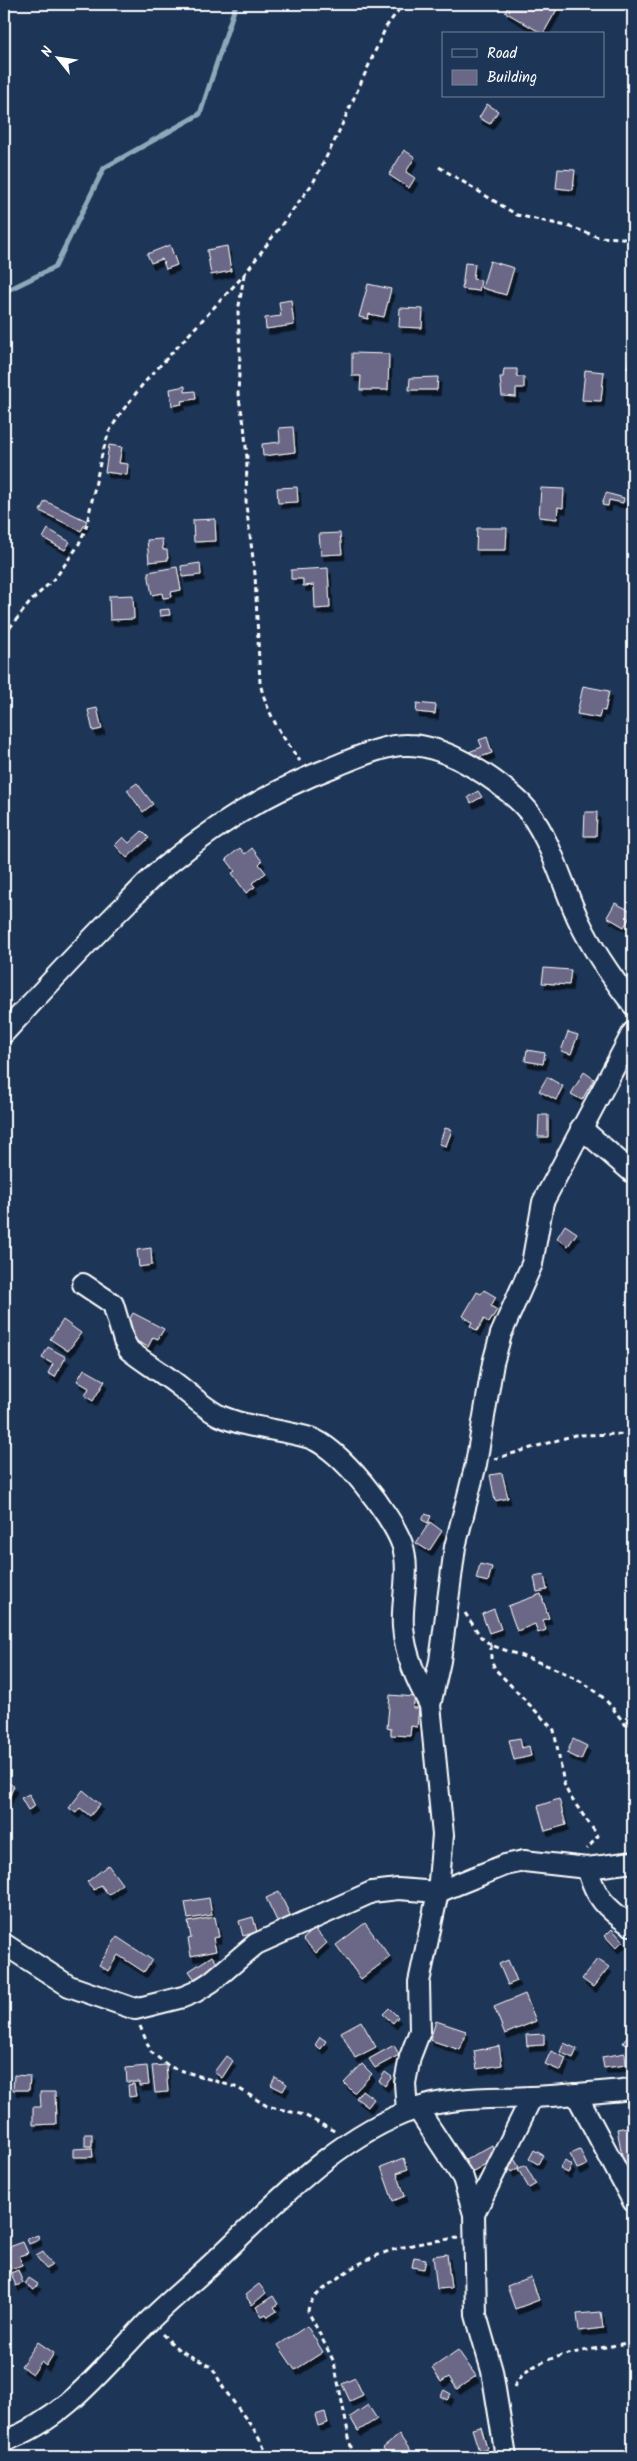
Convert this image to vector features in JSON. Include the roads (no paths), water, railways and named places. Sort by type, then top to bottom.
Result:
[{"type":"street","points":[[4,1033],[103,926],[166,865],[232,816],[311,775],[363,755],[406,744],[426,747],[481,772],[504,788],[530,813],[548,848],[580,923],[609,972],[633,1005]]},
{"type":"street","points":[[506,2457],[492,2371],[476,2315],[474,2214],[463,2178],[412,2110],[405,2082],[410,2057],[420,2031],[419,1982],[438,1892],[443,1835],[430,1705],[440,1662],[455,1547],[476,1464],[484,1414],[501,1334],[532,1264],[543,1202],[633,1032]]},
{"type":"street","points":[[581,1128],[633,1173]]},
{"type":"street","points":[[83,1284],[113,1304],[124,1341],[130,1350],[206,1408],[220,1416],[311,1438],[327,1446],[348,1465],[382,1511],[402,1544],[406,1560],[403,1628],[416,1677],[430,1705]]},
{"type":"street","points":[[4,1944],[69,1986],[135,2009],[183,1997],[195,1992],[211,1982],[256,1944],[372,1892],[398,1889],[438,1892],[505,1865],[524,1861],[587,1868],[633,1862]]},
{"type":"street","points":[[587,1868],[593,1887],[604,1905],[630,1925]]},
{"type":"street","points":[[4,2441],[53,2417],[82,2391],[149,2321],[311,2169],[351,2141],[412,2110],[485,2097],[532,2097],[633,2089]]},
{"type":"street","points":[[576,2094],[633,2201]]},
{"type":"street","points":[[474,2214],[532,2097]]},
{"type":"waterway","points":[[4,292],[55,267],[104,168],[200,114],[236,4]]}]
